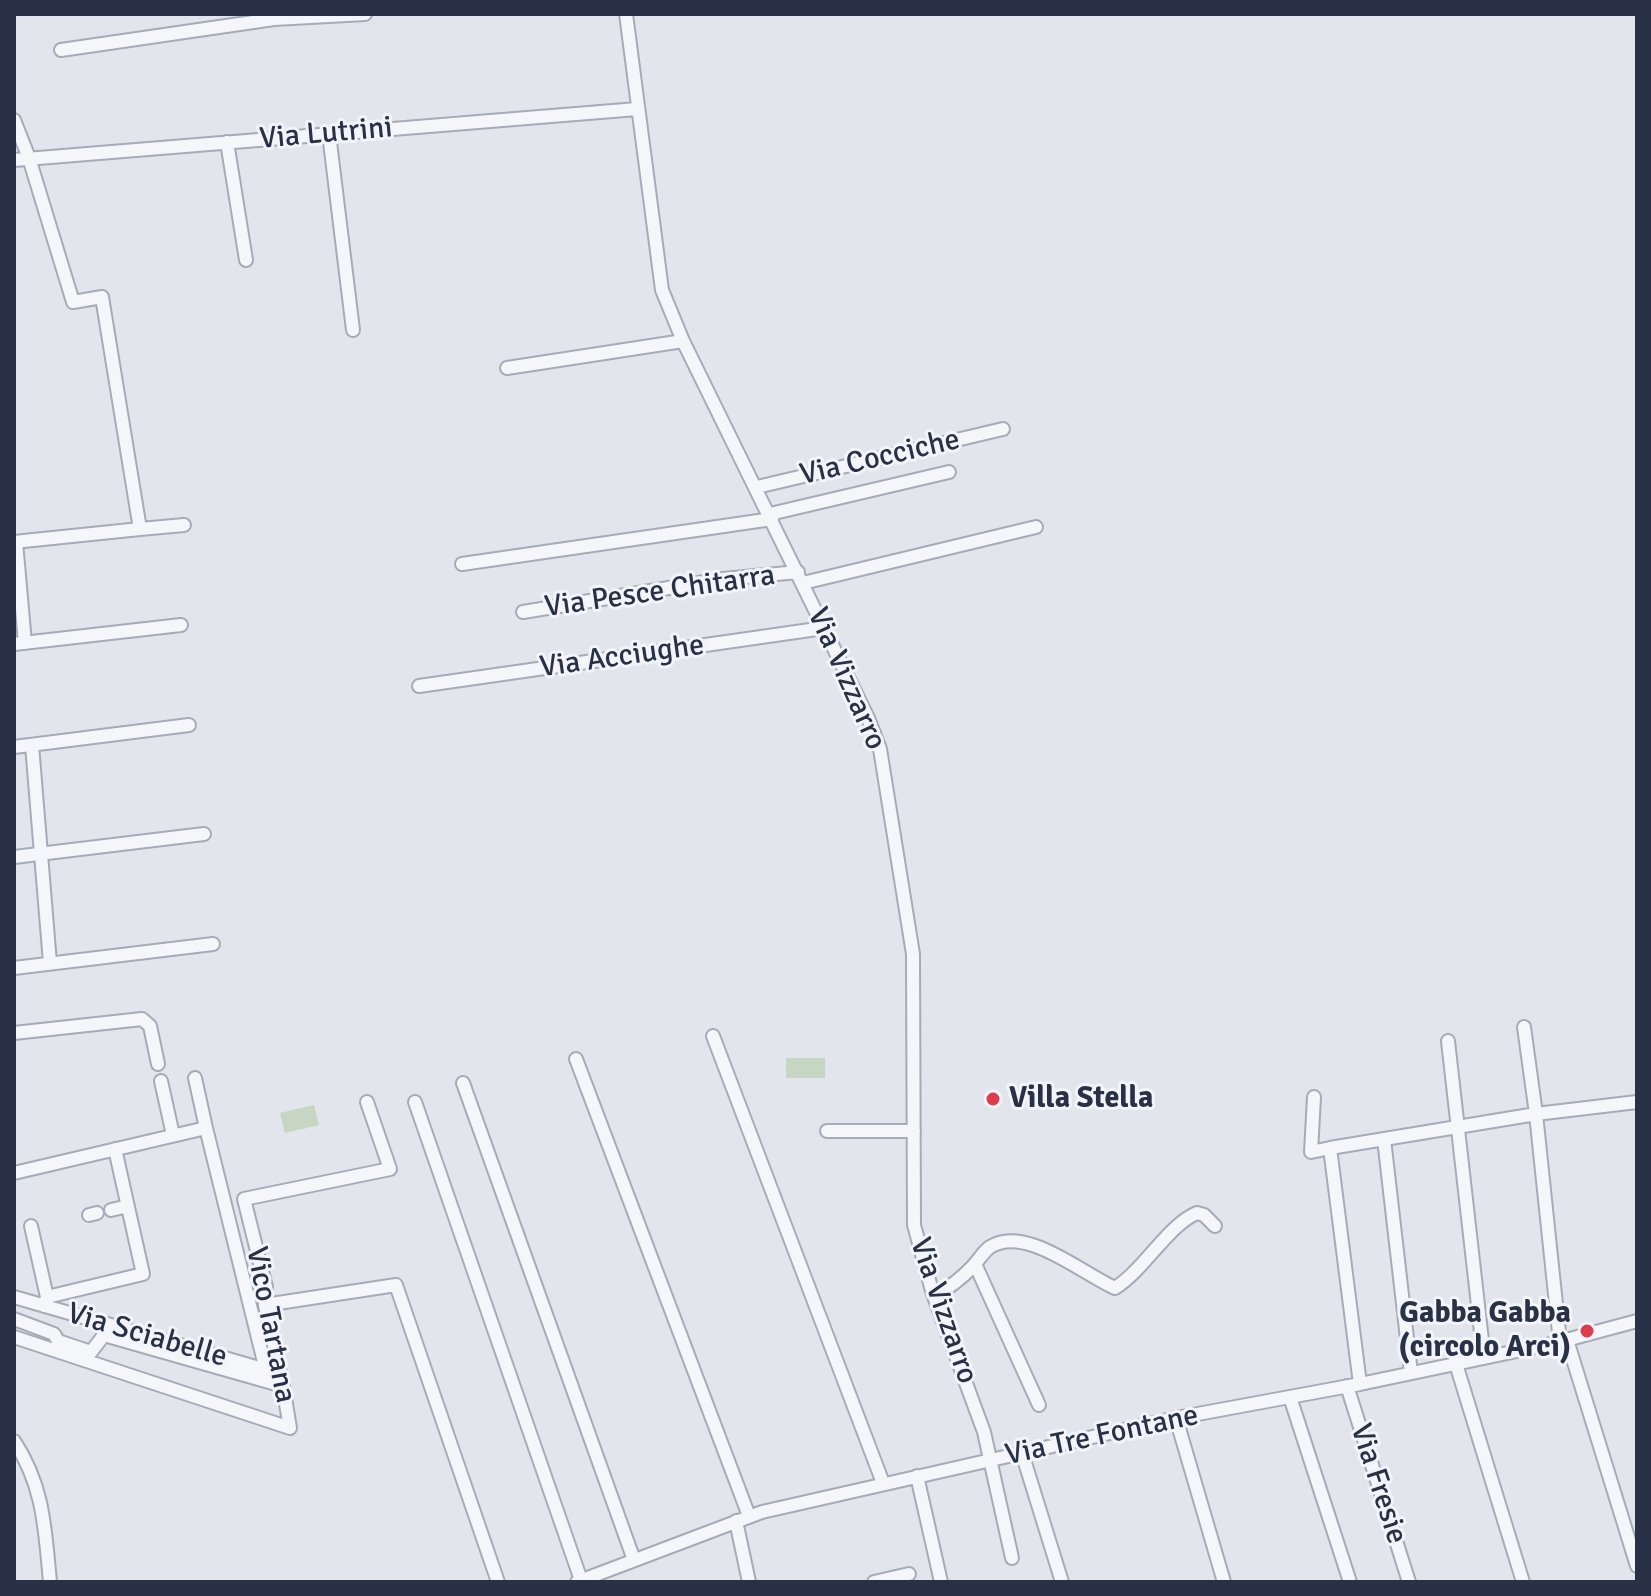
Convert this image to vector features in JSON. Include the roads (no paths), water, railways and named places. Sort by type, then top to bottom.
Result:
[{"type":"street","points":[[61,50],[274,19],[365,14]]},
{"type":"street","name":"Via Vizzarro","points":[[626,14],[662,290],[683,341],[757,487],[880,749],[913,954],[913,1217],[934,1296],[984,1432],[1012,1558]]},
{"type":"street","name":"Via Lutrini","points":[[14,160],[637,109]]},
{"type":"street","points":[[14,120],[29,158],[73,302],[102,297],[140,529]]},
{"type":"street","points":[[329,134],[353,330]]},
{"type":"street","points":[[227,142],[246,260]]},
{"type":"street","points":[[507,368],[683,341]]},
{"type":"street","name":"Via Cocciche","points":[[757,487],[1003,429]]},
{"type":"street","points":[[462,564],[771,517],[949,472]]},
{"type":"street","points":[[181,625],[20,643],[15,542],[184,525]]},
{"type":"street","name":"Via Pesce Chitarra","points":[[523,612],[723,579],[800,578],[1036,527]]},
{"type":"street","name":"Via Acciughe","points":[[419,686],[824,628]]},
{"type":"street","points":[[14,747],[189,725]]},
{"type":"street","points":[[32,745],[50,963]]},
{"type":"street","points":[[14,857],[204,834]]},
{"type":"street","points":[[14,968],[213,944]]},
{"type":"street","points":[[14,1033],[142,1019],[150,1026],[158,1064]]},
{"type":"street","points":[[1524,1027],[1564,1341],[1637,1566]]},
{"type":"street","points":[[713,1036],[883,1483]]},
{"type":"street","points":[[1448,1041],[1484,1358]]},
{"type":"street","points":[[576,1059],[749,1516]]},
{"type":"street","points":[[14,1173],[206,1128],[195,1078]]},
{"type":"street","points":[[161,1081],[173,1135]]},
{"type":"street","points":[[463,1083],[634,1560]]},
{"type":"street","points":[[1314,1097],[1311,1152],[1536,1114],[1637,1102]]},
{"type":"street","name":"Vico Tartana","points":[[14,1337],[290,1428],[265,1305],[266,1287],[244,1199],[390,1169],[367,1102]]},
{"type":"street","points":[[415,1102],[578,1582]]},
{"type":"street","name":"Via Sciabelle","points":[[14,1297],[46,1301],[266,1370],[206,1128]]},
{"type":"street","points":[[827,1131],[914,1131]]},
{"type":"street","points":[[1384,1139],[1411,1373]]},
{"type":"street","name":"Via Fresie","points":[[1330,1148],[1354,1385],[1409,1582]]},
{"type":"street","points":[[31,1226],[46,1301],[143,1274],[115,1149]]},
{"type":"street","points":[[111,1210],[128,1206]]},
{"type":"street","points":[[934,1296],[949,1288],[993,1245],[1022,1243],[1060,1256],[1115,1288],[1186,1218],[1197,1213],[1204,1215],[1215,1226]]},
{"type":"street","points":[[975,1264],[1039,1405]]},
{"type":"street","points":[[265,1305],[396,1285],[498,1582]]},
{"type":"street","name":"Via Sciabelle","points":[[14,1319],[54,1334],[58,1341],[91,1352],[104,1335],[283,1386]]},
{"type":"street","name":"Via Tre Fontane","points":[[578,1582],[749,1516],[1176,1418],[1456,1364],[1564,1341],[1637,1321]]},
{"type":"street","points":[[1456,1364],[1523,1582]]},
{"type":"street","points":[[1290,1397],[1350,1582]]},
{"type":"street","points":[[1176,1418],[1224,1582]]},
{"type":"street","points":[[14,1441],[33,1474],[43,1515],[50,1582]]},
{"type":"street","points":[[1022,1453],[1062,1582]]},
{"type":"street","points":[[917,1476],[941,1582]]},
{"type":"street","points":[[736,1521],[749,1582]]},
{"type":"street","points":[[874,1582],[909,1574]]},
{"type":"place","name":"Villa Stella","points":[[993,1099]]},
{"type":"place","name":"Gabba Gabba (circolo Arci)","points":[[1587,1331]]}]
